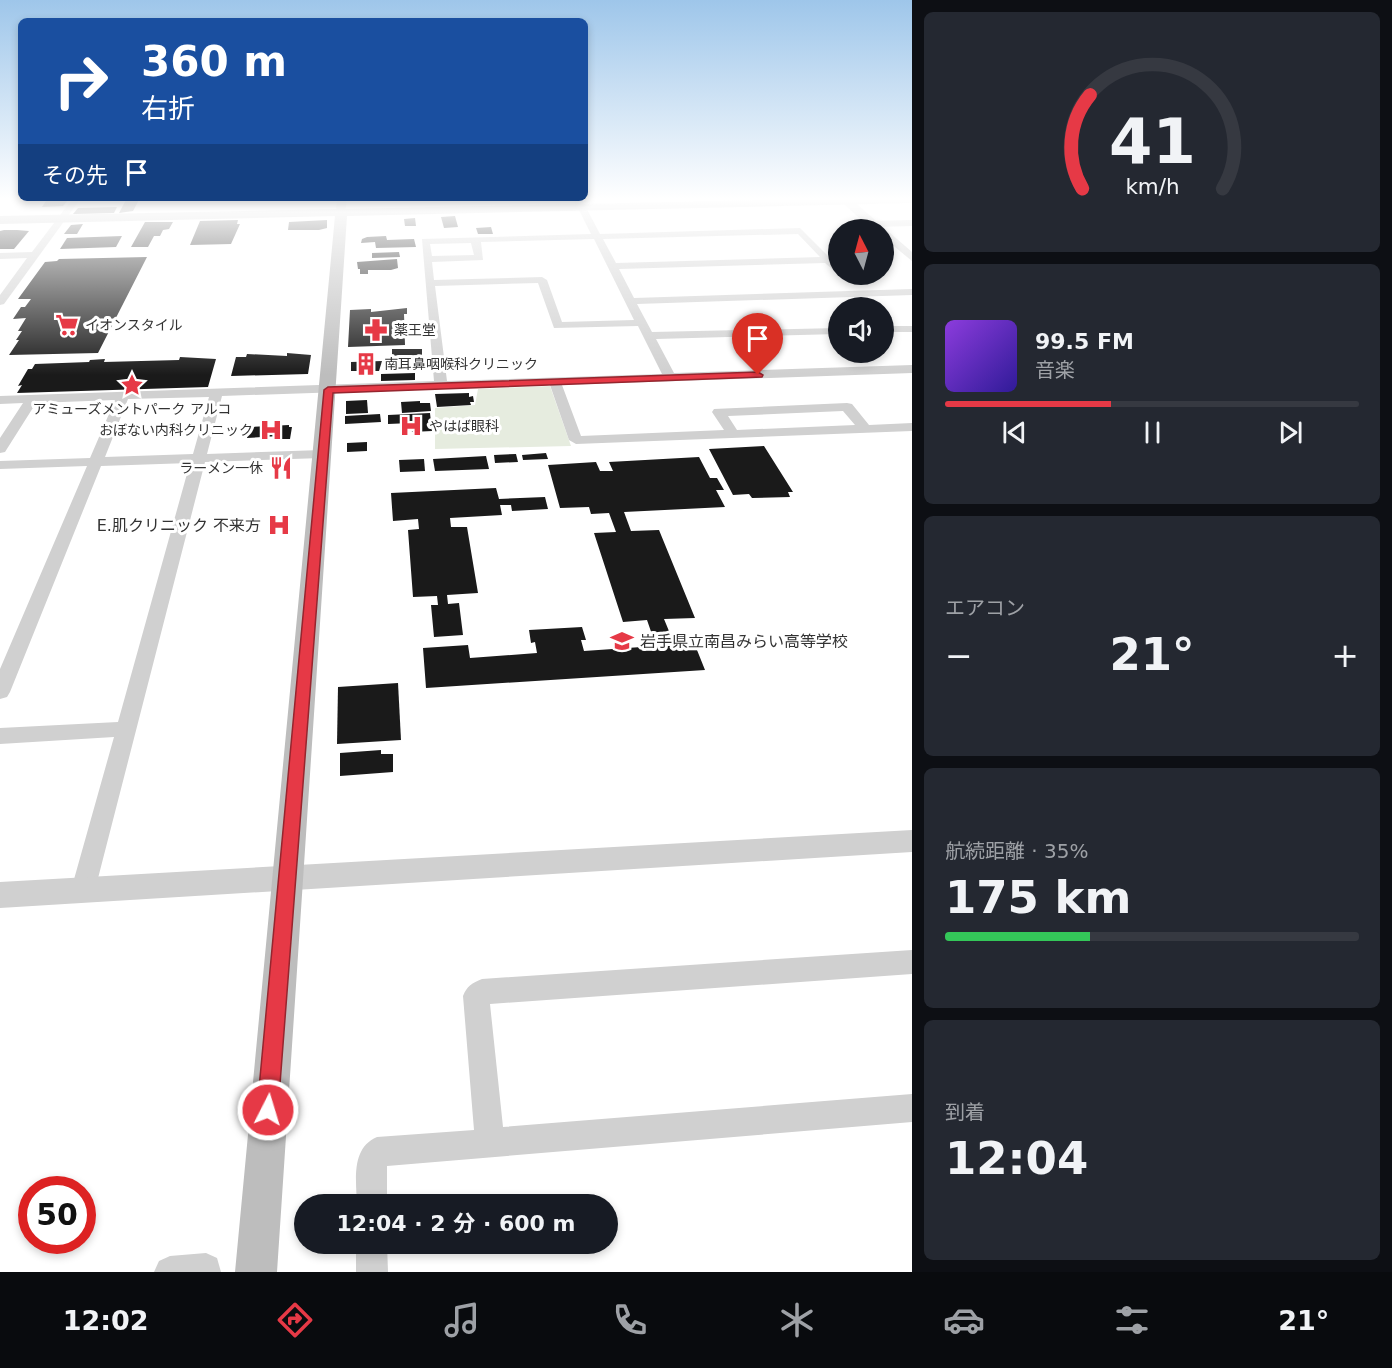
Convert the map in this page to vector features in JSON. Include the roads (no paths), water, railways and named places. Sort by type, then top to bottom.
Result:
[{"type":"main road","points":[[256,1272],[338,256]]},
{"type":"street","points":[[0,302],[35,256]]},
{"type":"street","points":[[441,385],[427,259],[480,256]]},
{"type":"street","points":[[607,256],[670,378]]},
{"type":"street","points":[[824,256],[828,260]]},
{"type":"street","points":[[612,266],[828,260]]},
{"type":"street","points":[[0,280],[17,280]]},
{"type":"street","points":[[430,284],[542,280],[558,326],[641,323]]},
{"type":"street","points":[[852,285],[861,294]]},
{"type":"street","points":[[629,301],[912,292]]},
{"type":"street","points":[[894,329],[912,328]]},
{"type":"street","points":[[648,336],[828,331]]},
{"type":"street","points":[[0,400],[912,369]]},
{"type":"street","points":[[555,382],[576,440],[912,427]]},
{"type":"street","points":[[83,890],[216,394]]},
{"type":"street","points":[[0,692],[123,396]]},
{"type":"street","points":[[0,449],[32,399]]},
{"type":"street","points":[[733,434],[719,412],[847,407],[865,429]]},
{"type":"street","points":[[0,465],[322,454]]},
{"type":"street","points":[[0,736],[125,729]]},
{"type":"street","points":[[0,895],[910,845]]},
{"type":"street","points":[[490,1143],[476,996],[482,992],[912,962]]},
{"type":"street","points":[[372,1194],[372,1158],[377,1152],[912,1108]]},
{"type":"street","points":[[372,1254],[372,1272]]},
{"type":"street","points":[[170,1272],[206,1269],[205,1272]]},
{"type":"place","name":"イオンスタイル","points":[[67,325]]},
{"type":"place","name":"薬王堂","points":[[376,330]]},
{"type":"place","name":"南耳鼻咽喉科クリニック","points":[[366,364]]},
{"type":"place","name":"アミューズメントパーク アルコ","points":[[132,385]]},
{"type":"place","name":"やはば眼科","points":[[411,426]]},
{"type":"place","name":"おぼない内科クリニック","points":[[271,430]]},
{"type":"place","name":"ラーメン一休","points":[[281,468]]},
{"type":"place","name":"E.肌クリニック 不来方","points":[[279,525]]},
{"type":"place","name":"岩手県立南昌みらい高等学校","points":[[622,641]]}]
